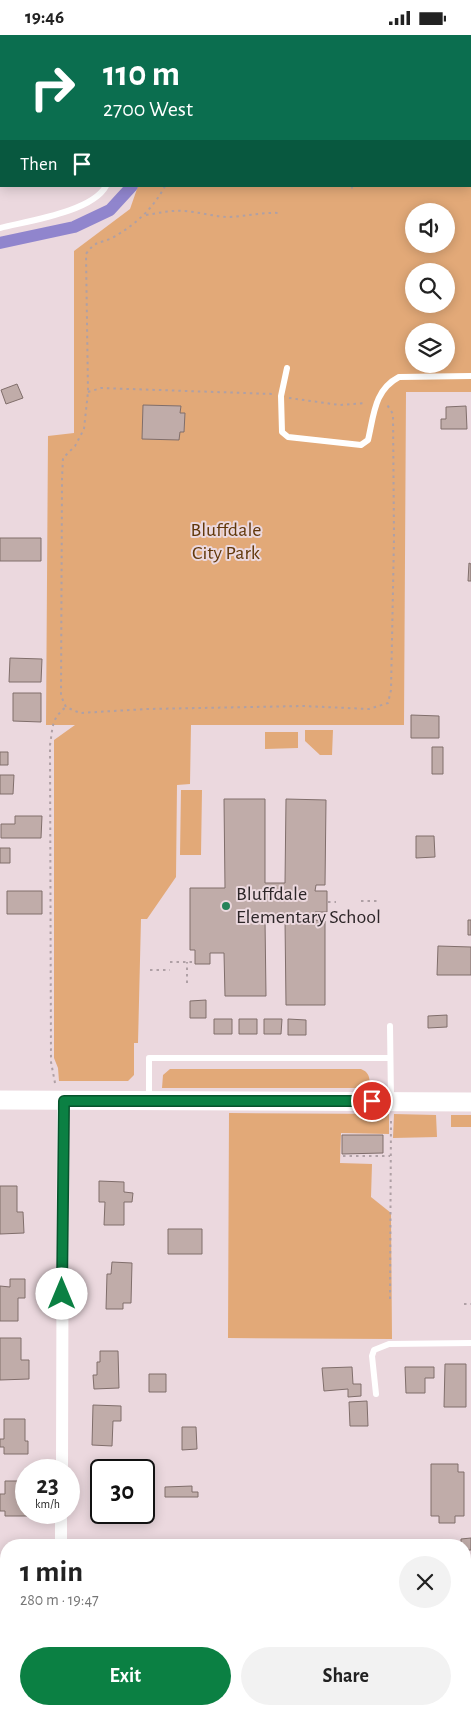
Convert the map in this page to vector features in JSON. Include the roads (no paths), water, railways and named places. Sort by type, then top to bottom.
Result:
[{"type":"main road","points":[[0,1100],[149,1102],[391,1110],[471,1102]]},
{"type":"street","points":[[62,1459],[64,1101]]},
{"type":"street","points":[[61,1524],[61,1539]]},
{"type":"lane","points":[[0,228],[73,211],[102,193],[105,187]]},
{"type":"lane","points":[[287,368],[281,396],[282,432],[288,437],[361,445],[368,440],[378,396],[389,382],[399,377],[471,376]]},
{"type":"lane","points":[[390,1026],[391,1110]]},
{"type":"lane","points":[[149,1102],[149,1058],[390,1058]]},
{"type":"lane","points":[[376,1394],[372,1356],[374,1350],[382,1345],[471,1343]]},
{"type":"waterway","points":[[0,243],[74,227],[110,210],[131,187]]},
{"type":"place","name":"Bluffdale Elementary School","points":[[226,906]]},
{"type":"park label","name":"Bluffdale City Park","points":[[226,542]]}]
